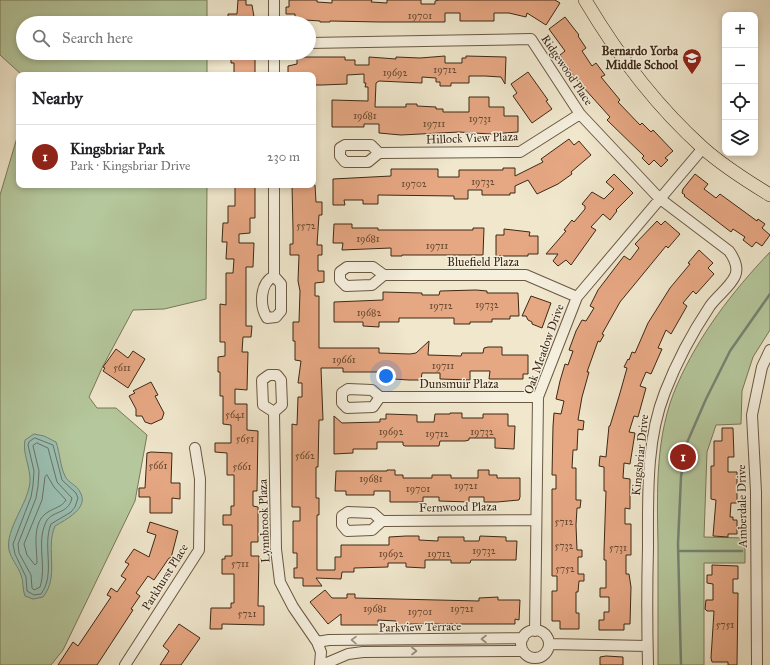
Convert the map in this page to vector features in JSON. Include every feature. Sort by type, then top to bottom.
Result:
[{"type":"main road","points":[[585,0],[603,31],[644,88],[703,148],[742,178],[770,195]]},
{"type":"street","points":[[274,0],[274,16]]},
{"type":"street","name":"Ridgewood Place","points":[[316,43],[531,39],[580,114],[659,198],[729,251],[735,259],[737,270]]},
{"type":"street","points":[[274,60],[274,72]]},
{"type":"street","name":"Hillock View Plaza","points":[[378,154],[520,152],[580,114]]},
{"type":"street","name":"Oak Meadow Drive","points":[[535,630],[535,520],[538,397],[577,297],[659,198],[703,148]]},
{"type":"street","points":[[274,188],[274,276]]},
{"type":"street","name":"Kingsbriar Drive","points":[[648,665],[648,490],[654,429],[658,410],[674,370],[694,330],[737,270]]},
{"type":"street","name":"Bluefield Plaza","points":[[384,275],[526,275],[577,297]]},
{"type":"street","name":"Amberdale Drive","points":[[757,665],[756,492],[752,415],[762,367],[770,350]]},
{"type":"street","name":"Dunsmuir Plaza","points":[[380,397],[538,397]]},
{"type":"street","name":"Lynnbrook Plaza","points":[[274,412],[276,549],[280,582],[293,606],[317,642],[321,652],[321,665]]},
{"type":"street","name":"Parkhurst Place","points":[[125,665],[199,550],[200,480],[195,448]]},
{"type":"street","name":"Fernwood Plaza","points":[[382,521],[535,520]]},
{"type":"street","points":[[535,630],[544,634],[549,644],[545,654],[535,662],[523,651],[521,642],[527,633],[535,630]]},
{"type":"street","name":"Parkview Terrace","points":[[317,642],[329,640],[523,638]]},
{"type":"street","points":[[456,639],[457,651]]},
{"type":"street","points":[[390,640],[390,651]]},
{"type":"street","points":[[549,644],[647,646]]},
{"type":"street","name":"Parkview Terrace","points":[[321,665],[348,654],[390,651],[523,651]]},
{"type":"green space","points":[[0,0],[207,0],[207,16],[16,16],[16,60],[207,60],[207,72],[19,72],[0,55]]},
{"type":"green space","points":[[16,141],[16,188],[207,188],[206,299],[164,309],[133,310],[103,366],[89,397],[97,408],[116,408],[147,435],[135,501],[63,650],[51,665],[0,665],[0,195]]},
{"type":"green space","points":[[770,252],[770,330],[753,357],[742,391],[741,424],[716,425],[707,452],[704,537],[745,538],[745,563],[704,563],[704,665],[658,665],[657,504],[661,443],[670,404],[677,385],[706,331],[730,298]]},
{"type":"water","points":[[34,434],[44,436],[56,442],[65,476],[79,490],[82,503],[75,513],[55,526],[51,544],[51,580],[43,597],[33,599],[25,596],[20,572],[9,550],[9,542],[13,525],[25,499],[30,482],[24,445],[25,440]]},
{"type":"building","points":[[238,0],[246,0],[246,5],[252,5],[254,16],[228,16],[228,14],[237,14]]},
{"type":"building","points":[[289,0],[317,0],[317,2],[332,3],[332,0],[372,0],[371,2],[387,3],[387,0],[421,0],[421,4],[435,4],[435,1],[439,0],[555,0],[560,3],[546,25],[527,13],[526,17],[509,13],[494,13],[494,21],[460,21],[460,13],[445,13],[445,22],[320,22],[316,21],[316,16],[295,16],[295,14],[286,14],[286,7],[289,7]]},
{"type":"building","points":[[565,17],[579,35],[578,36],[586,48],[582,51],[592,66],[596,63],[605,75],[601,77],[620,100],[618,102],[640,125],[642,123],[651,132],[653,130],[673,151],[665,158],[668,160],[661,167],[654,160],[649,165],[642,158],[644,156],[607,120],[610,117],[575,78],[560,55],[565,51],[549,29]]},
{"type":"building","points":[[445,56],[445,63],[462,63],[462,58],[466,58],[466,56],[506,57],[505,84],[501,77],[485,76],[469,76],[469,83],[451,83],[451,86],[440,86],[440,82],[436,82],[436,78],[422,77],[422,83],[379,81],[376,83],[375,107],[406,107],[406,104],[417,104],[417,106],[443,109],[443,112],[469,112],[469,97],[489,97],[489,107],[504,107],[504,116],[518,116],[518,132],[490,134],[459,132],[401,135],[379,133],[379,124],[364,124],[364,127],[332,127],[332,100],[368,101],[368,87],[365,87],[366,83],[364,83],[364,74],[347,75],[347,84],[316,85],[316,72],[288,72],[288,66],[297,64],[297,60],[316,60],[316,57],[345,57],[345,60],[355,60],[355,65],[369,65],[369,57],[396,59],[396,57],[420,58]]},
{"type":"building","points":[[231,60],[255,60],[255,72],[234,72],[234,63],[231,63]]},
{"type":"building","points":[[528,72],[548,100],[546,101],[552,109],[532,123],[513,96],[517,93],[511,84]]},
{"type":"building","points":[[569,139],[574,145],[579,141],[591,155],[571,172],[572,174],[558,184],[537,194],[528,180],[515,186],[515,193],[510,193],[510,195],[482,195],[482,190],[468,190],[468,199],[454,199],[454,196],[378,195],[378,204],[363,204],[363,200],[344,200],[345,205],[333,205],[333,179],[391,176],[391,169],[438,169],[438,177],[459,177],[459,170],[503,170],[503,168],[515,168],[515,176],[543,162],[541,159]]},
{"type":"building","points":[[614,174],[633,193],[616,210],[617,211],[610,220],[603,214],[591,227],[596,230],[571,265],[566,260],[558,266],[553,261],[558,254],[546,254],[566,231],[564,230],[572,220],[574,222],[585,209],[585,206],[582,204],[592,192],[604,199],[614,189],[606,182]]},
{"type":"building","points":[[695,174],[708,184],[704,189],[716,198],[720,194],[757,221],[758,219],[765,224],[762,228],[770,235],[762,246],[756,242],[752,247],[743,240],[745,237],[733,229],[731,232],[684,196],[685,195],[682,193],[683,189]]},
{"type":"building","points":[[235,188],[255,188],[255,218],[250,218],[250,233],[239,234],[239,243],[254,243],[253,267],[246,267],[246,326],[252,326],[251,337],[243,337],[242,352],[248,352],[247,390],[235,389],[235,404],[247,404],[247,430],[258,431],[257,491],[253,491],[253,506],[258,507],[258,542],[251,542],[251,556],[259,556],[258,606],[264,606],[264,625],[222,624],[222,629],[210,629],[211,608],[231,608],[231,603],[234,603],[234,574],[222,574],[222,559],[225,559],[225,556],[232,556],[232,525],[223,525],[223,515],[231,515],[231,506],[234,506],[234,475],[227,475],[227,453],[215,452],[215,443],[231,443],[231,425],[223,424],[223,396],[220,396],[220,372],[218,372],[218,357],[225,356],[225,342],[220,342],[220,304],[226,305],[226,273],[233,273],[234,259],[226,259],[227,242],[222,242],[223,223],[228,223],[228,206],[235,206]]},
{"type":"building","points":[[292,188],[315,188],[316,202],[322,202],[322,215],[319,215],[317,245],[322,245],[322,255],[318,255],[318,271],[324,271],[324,282],[315,283],[315,296],[319,296],[319,348],[379,348],[379,353],[410,354],[416,353],[429,341],[428,355],[461,356],[462,353],[483,353],[484,348],[488,347],[502,347],[502,355],[528,355],[528,374],[523,374],[523,379],[489,379],[490,371],[470,371],[470,380],[440,379],[440,373],[422,373],[421,380],[409,380],[393,379],[393,372],[343,372],[343,368],[321,368],[323,420],[319,420],[318,467],[316,467],[316,498],[319,498],[319,515],[317,515],[317,570],[335,570],[335,557],[341,557],[341,545],[389,545],[389,537],[406,536],[419,536],[419,540],[438,541],[438,537],[464,537],[464,541],[479,541],[480,536],[506,537],[506,541],[517,541],[516,560],[471,560],[470,563],[451,563],[451,560],[425,560],[425,568],[406,567],[406,563],[388,563],[388,567],[354,568],[354,572],[342,572],[341,579],[316,578],[322,586],[303,586],[303,578],[294,578],[294,568],[297,568],[297,553],[293,553],[293,521],[300,521],[300,507],[292,507],[292,424],[297,425],[298,397],[302,397],[302,383],[298,383],[301,361],[295,360],[295,341],[293,341],[293,322],[299,322],[300,291],[298,281],[299,255],[290,255],[290,244],[293,244]]},
{"type":"building","points":[[657,221],[661,225],[665,221],[680,234],[668,248],[666,246],[620,302],[602,334],[604,335],[600,342],[598,341],[587,372],[589,372],[582,397],[578,420],[584,421],[583,430],[578,429],[577,450],[573,450],[572,468],[576,468],[576,500],[581,500],[580,508],[577,508],[576,525],[577,550],[582,550],[582,557],[578,557],[578,574],[584,574],[584,581],[579,581],[578,592],[576,592],[576,613],[579,613],[579,629],[560,629],[560,621],[552,621],[552,591],[557,591],[557,576],[552,576],[552,489],[556,489],[556,475],[552,475],[554,413],[561,414],[564,401],[556,399],[560,381],[565,364],[568,365],[573,351],[569,350],[576,331],[582,320],[586,321],[594,308],[590,306],[598,290],[624,256],[630,260],[639,248],[635,244]]},
{"type":"building","points":[[334,224],[352,224],[352,228],[378,228],[378,230],[473,230],[473,228],[484,228],[483,255],[391,256],[391,248],[342,250],[343,243],[333,243]]},
{"type":"building","points":[[504,229],[530,232],[529,236],[538,236],[538,254],[528,254],[528,256],[496,256],[496,235],[504,235]]},
{"type":"building","points":[[699,250],[713,263],[708,268],[714,274],[696,294],[693,291],[683,303],[687,306],[671,334],[666,330],[658,348],[662,349],[651,374],[646,372],[640,386],[646,388],[638,417],[634,416],[629,432],[635,433],[630,464],[624,463],[623,478],[630,479],[630,509],[625,508],[625,524],[631,524],[631,555],[626,555],[626,574],[629,574],[631,587],[630,624],[624,624],[624,630],[599,630],[599,620],[604,620],[604,612],[609,612],[609,597],[600,597],[600,588],[606,588],[606,560],[604,560],[604,551],[606,491],[604,491],[604,467],[599,466],[600,456],[606,457],[609,426],[627,368],[624,367],[632,352],[635,353],[648,323],[670,288],[690,264],[688,263]]},
{"type":"building","points":[[440,291],[487,291],[487,293],[518,293],[519,316],[510,316],[510,319],[492,319],[492,322],[470,322],[470,324],[454,324],[454,318],[399,318],[399,322],[379,322],[379,327],[363,326],[363,322],[334,322],[334,302],[383,300],[383,292],[439,295]]},
{"type":"building","points":[[531,296],[551,303],[542,328],[532,324],[526,316],[522,316]]},
{"type":"building","points":[[116,349],[128,358],[133,351],[145,359],[128,388],[103,371],[105,368],[103,367]]},
{"type":"building","points":[[151,382],[158,395],[155,396],[164,413],[162,419],[151,424],[145,422],[142,416],[136,416],[136,409],[129,396],[135,393],[133,391]]},
{"type":"building","points":[[462,413],[462,418],[483,418],[483,414],[508,414],[508,426],[515,426],[514,449],[495,448],[495,438],[469,438],[469,440],[465,441],[440,441],[439,446],[405,446],[403,445],[403,442],[377,442],[377,449],[353,449],[353,453],[334,454],[334,416],[342,423],[380,422],[380,419],[386,419],[386,414],[417,415],[417,422],[434,422],[435,414]]},
{"type":"building","points":[[722,428],[733,428],[734,457],[728,457],[728,472],[737,472],[737,503],[731,503],[730,517],[733,517],[733,520],[737,520],[737,534],[728,534],[728,537],[713,536],[716,500],[711,499],[711,466],[714,466],[714,441],[722,441]]},
{"type":"building","points":[[147,453],[172,453],[171,483],[180,483],[180,499],[172,498],[172,513],[150,513],[150,497],[139,497],[139,488],[145,488]]},
{"type":"building","points":[[395,470],[395,475],[403,475],[403,478],[432,478],[432,475],[451,475],[451,478],[478,478],[478,470],[489,470],[489,475],[497,475],[497,478],[520,478],[520,497],[519,500],[497,502],[484,502],[484,497],[469,497],[469,502],[439,501],[439,497],[423,497],[423,502],[390,502],[390,491],[374,491],[374,495],[346,495],[346,491],[335,491],[336,471]]},
{"type":"building","points":[[150,522],[178,531],[171,558],[169,558],[154,580],[148,576],[136,593],[140,596],[131,609],[133,610],[97,665],[58,665],[73,642],[78,646],[111,597],[107,595],[111,588],[117,592],[126,579],[121,576],[129,564],[125,562],[134,549],[149,557],[156,535],[147,532]]},
{"type":"building","points":[[712,565],[738,566],[738,579],[733,579],[733,593],[738,593],[737,665],[728,665],[728,662],[712,662],[711,658],[714,611],[707,611],[705,609],[706,600],[713,600],[713,584],[707,583],[707,575],[712,575]]},
{"type":"building","points":[[325,590],[332,598],[347,598],[347,594],[355,594],[355,598],[479,601],[479,598],[498,597],[498,600],[520,600],[519,620],[515,619],[515,624],[407,624],[407,626],[396,626],[396,621],[378,620],[378,625],[341,625],[341,614],[328,624],[310,602]]},
{"type":"building","points":[[179,624],[200,638],[181,665],[160,665],[169,651],[163,646]]},
{"type":"building","points":[[600,657],[623,657],[623,665],[600,665]]},
{"type":"waterway","points":[[681,665],[678,544],[681,477],[686,445],[706,399],[730,351],[770,294]]},
{"type":"waterway","points":[[678,551],[742,551]]},
{"type":"place","name":"Bernardo Yorba Middle School","points":[[692,75]]},
{"type":"place","name":"Kingsbriar Park","points":[[683,457]]}]
